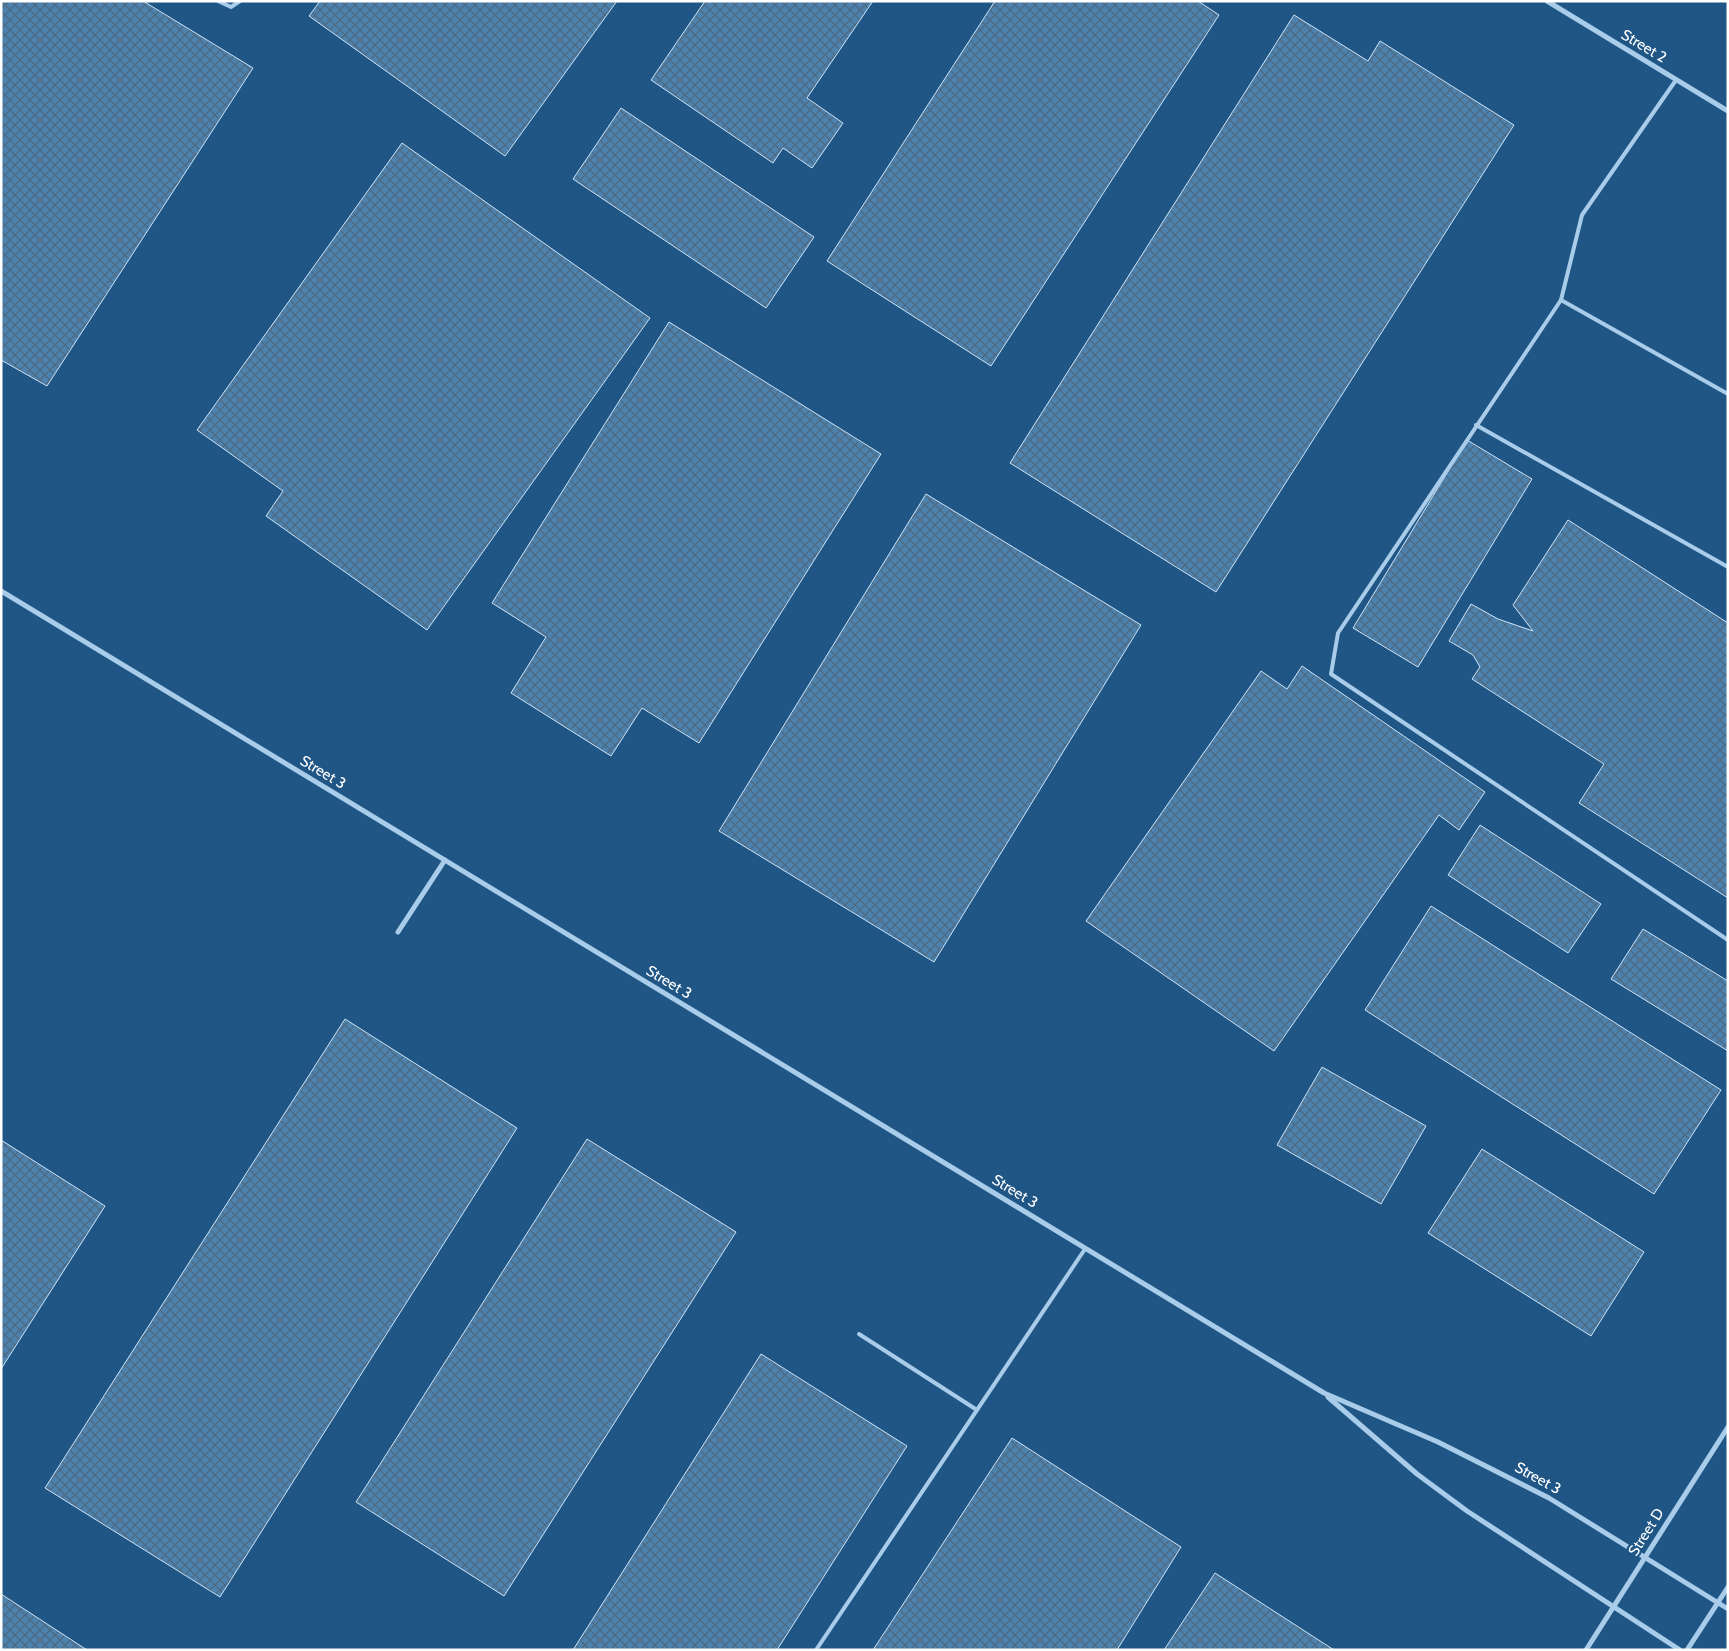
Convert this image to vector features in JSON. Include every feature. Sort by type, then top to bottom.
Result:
[{"type":"street","name":"Street 2","points":[[1547,1],[1728,111]]},
{"type":"street","name":"Street 3","points":[[1,591],[1324,1393],[1422,1434],[1549,1498],[1728,1609]]},
{"type":"street","points":[[398,932],[445,860]]},
{"type":"street","name":"Street 3","points":[[1324,1393],[1376,1440],[1460,1506],[1680,1650]]},
{"type":"street","name":"Street D","points":[[1586,1650],[1728,1427]]},
{"type":"street","points":[[1687,1650],[1728,1587]]},
{"type":"lane","points":[[218,1],[231,6],[237,5],[240,1]]},
{"type":"lane","points":[[1676,80],[1582,215],[1561,300],[1338,633],[1331,674],[1728,940]]},
{"type":"lane","points":[[1561,300],[1728,394]]},
{"type":"lane","points":[[1476,425],[1728,568]]},
{"type":"lane","points":[[816,1650],[1086,1249]]},
{"type":"lane","points":[[859,1334],[977,1410]]},
{"type":"building","points":[[1,1],[143,1],[253,68],[47,386],[1,360]]},
{"type":"building","points":[[320,1],[617,1],[505,156],[309,16]]},
{"type":"building","points":[[705,1],[873,1],[807,98],[843,123],[812,168],[783,148],[773,163],[651,80]]},
{"type":"building","points":[[995,1],[1198,1],[1219,15],[991,366],[827,261]]},
{"type":"building","points":[[1294,15],[1368,61],[1380,41],[1514,125],[1216,592],[1010,463]]},
{"type":"building","points":[[621,108],[814,237],[766,308],[573,179]]},
{"type":"building","points":[[402,143],[650,318],[427,630],[266,516],[283,491],[197,430]]},
{"type":"building","points":[[669,322],[881,454],[699,743],[642,708],[611,756],[511,693],[546,637],[492,603]]},
{"type":"building","points":[[1467,440],[1532,479],[1418,667],[1353,628]]},
{"type":"building","points":[[926,494],[1141,625],[934,962],[719,831]]},
{"type":"building","points":[[1568,520],[1728,623],[1728,898],[1579,803],[1604,764],[1472,679],[1480,667],[1473,655],[1449,641],[1471,604],[1498,619],[1533,631],[1513,605]]},
{"type":"building","points":[[1302,666],[1485,792],[1459,830],[1439,815],[1274,1051],[1086,921],[1261,671],[1287,689]]},
{"type":"building","points":[[1480,825],[1601,904],[1568,953],[1448,875]]},
{"type":"building","points":[[1431,906],[1721,1090],[1654,1194],[1365,1010]]},
{"type":"building","points":[[1643,929],[1728,981],[1728,1051],[1611,979]]},
{"type":"building","points":[[345,1019],[517,1128],[220,1597],[45,1488]]},
{"type":"building","points":[[1322,1067],[1426,1126],[1381,1204],[1277,1145]]},
{"type":"building","points":[[587,1139],[736,1232],[504,1596],[356,1502]]},
{"type":"building","points":[[1,1140],[105,1206],[1,1369]]},
{"type":"building","points":[[1482,1149],[1644,1252],[1591,1336],[1428,1233]]},
{"type":"building","points":[[761,1354],[907,1446],[777,1650],[573,1650]]},
{"type":"building","points":[[1012,1438],[1181,1547],[1117,1650],[873,1650]]},
{"type":"building","points":[[1215,1573],[1334,1650],[1164,1650]]},
{"type":"building","points":[[1,1594],[87,1650],[1,1650]]}]
